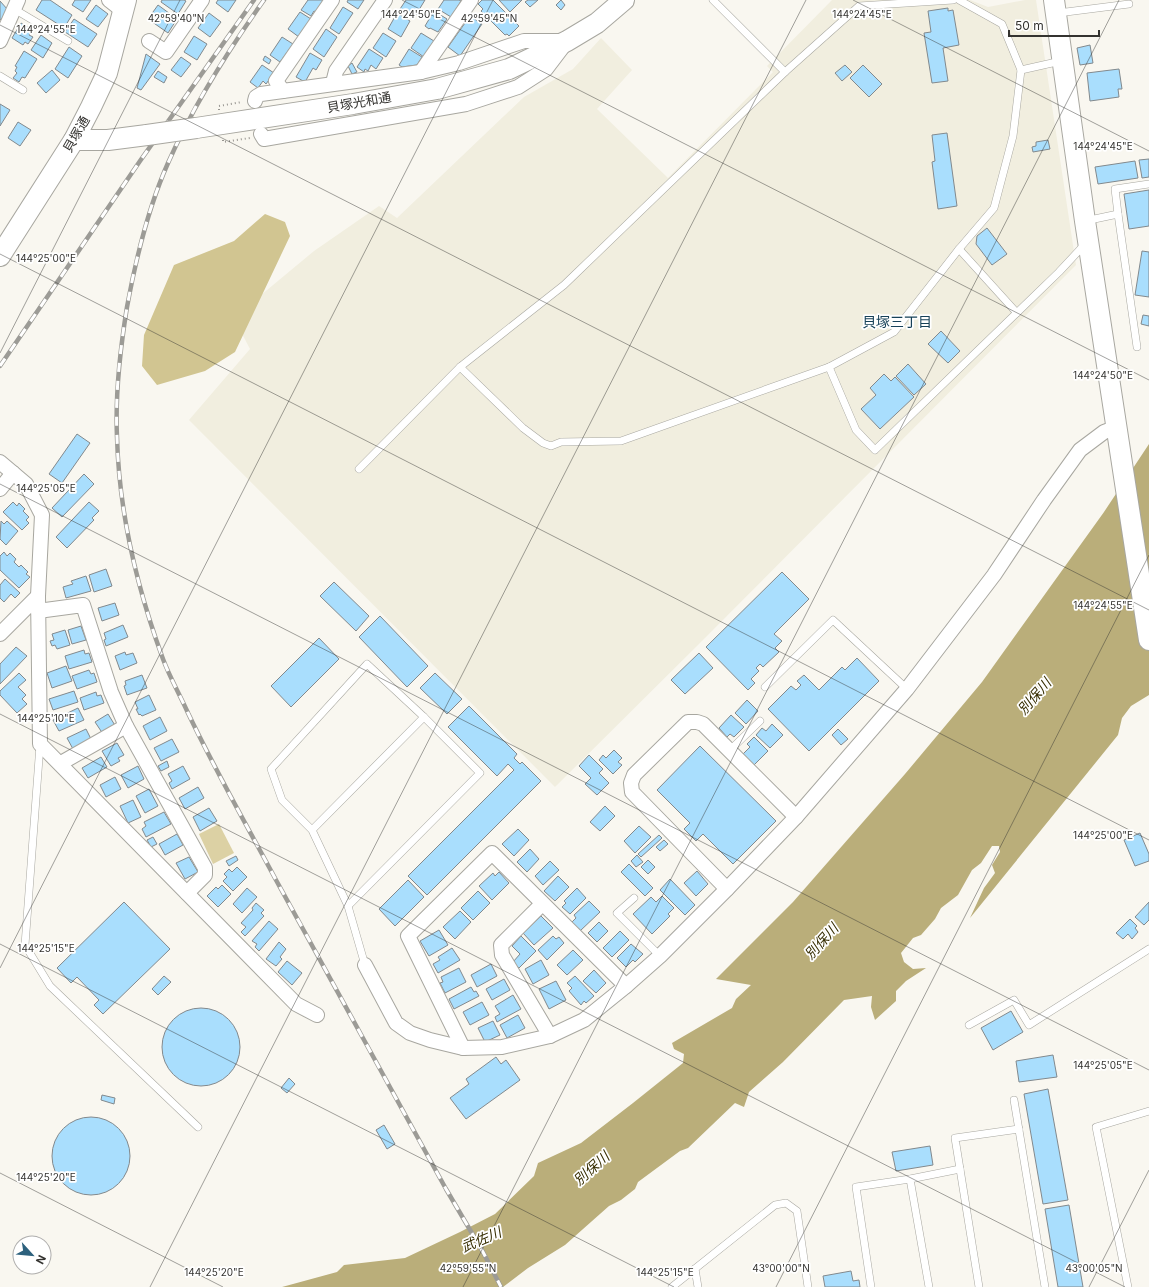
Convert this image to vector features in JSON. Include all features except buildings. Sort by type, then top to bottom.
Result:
[{"type":"street","points":[[149,41],[166,52],[202,0]]},
{"type":"street","points":[[283,91],[276,80],[332,0]]},
{"type":"street","points":[[333,83],[336,71],[385,0]]},
{"type":"street","points":[[421,72],[471,0]]},
{"type":"street","name":"貝塚光和通","points":[[74,140],[108,140],[147,135],[353,104],[437,89],[509,69],[597,23],[624,0]]},
{"type":"street","points":[[0,41],[16,4]]},
{"type":"street","name":"貝塚通","points":[[0,256],[74,140],[91,107],[107,73],[120,4]]},
{"type":"street","points":[[1055,7],[1085,221],[1149,640]]},
{"type":"street","points":[[250,101],[262,94],[421,72],[460,63],[524,41],[567,40]]},
{"type":"street","points":[[255,136],[264,139],[466,104],[518,87],[546,68],[567,40]]},
{"type":"street","points":[[365,965],[396,1023],[410,1033],[430,1040],[463,1048],[502,1047],[550,1036],[584,1020],[660,956],[796,817],[907,689],[994,575],[1044,500],[1080,450],[1104,432],[1117,427]]},
{"type":"street","points":[[0,462],[26,484],[42,515],[38,596],[40,744],[296,1004],[317,1016]]},
{"type":"street","points":[[0,489],[13,472]]},
{"type":"street","points":[[0,634],[38,596]]},
{"type":"street","points":[[38,611],[83,605],[111,692],[126,726],[205,868],[205,875],[187,893]]},
{"type":"street","points":[[727,889],[632,792],[631,782],[634,775],[688,722],[697,722],[703,724],[796,817]]},
{"type":"street","points":[[60,763],[126,726]]},
{"type":"street","points":[[463,1048],[408,936],[492,853],[626,986]]},
{"type":"street","points":[[542,904],[500,945],[502,955],[550,1036]]},
{"type":"lane","points":[[713,0],[785,72]]},
{"type":"lane","points":[[359,469],[460,367],[564,285],[785,72],[859,6],[953,0]]},
{"type":"lane","points":[[460,367],[523,428],[543,443],[551,446],[561,442],[621,441],[829,366],[894,332],[959,249],[994,208],[1014,136],[1021,70],[1002,24],[959,0]]},
{"type":"lane","points":[[16,4],[68,41]]},
{"type":"lane","points":[[1055,7],[1129,4]]},
{"type":"lane","points":[[1021,70],[1063,60]]},
{"type":"lane","points":[[0,76],[23,90]]},
{"type":"lane","points":[[1137,347],[1115,189],[1149,184]]},
{"type":"lane","points":[[1085,221],[1118,214]]},
{"type":"lane","points":[[829,366],[856,430],[875,450],[1059,272],[1088,241]]},
{"type":"lane","points":[[959,249],[1017,313]]},
{"type":"lane","points":[[765,687],[833,620],[907,689]]},
{"type":"lane","points":[[348,906],[480,773],[424,717],[367,664],[271,769],[282,800],[312,830],[348,906],[365,965]]},
{"type":"lane","points":[[312,830],[424,717]]},
{"type":"lane","points":[[730,751],[760,721]]},
{"type":"lane","points":[[40,744],[26,944],[50,986],[198,1126]]},
{"type":"lane","points":[[634,898],[617,913],[660,956]]},
{"type":"lane","points":[[969,1025],[1014,1000],[1029,1025],[1149,949]]},
{"type":"lane","points":[[1014,1100],[1045,1287]]},
{"type":"lane","points":[[1128,1287],[1096,1127],[1149,1111]]},
{"type":"lane","points":[[979,1287],[955,1138],[1019,1129]]},
{"type":"lane","points":[[871,1287],[856,1187],[910,1179],[960,1169]]},
{"type":"lane","points":[[910,1179],[928,1287]]},
{"type":"lane","points":[[672,1287],[775,1205],[786,1203],[797,1211],[808,1287]]},
{"type":"lane","points":[[695,1269],[698,1287]]},
{"type":"path","points":[[219,106],[250,101]]},
{"type":"path","points":[[223,142],[255,136]]},
{"type":"shaded area","points":[[832,0],[970,0],[988,7],[1025,0],[1036,0],[1076,265],[555,787],[189,420],[250,349],[239,328],[255,300],[314,251],[379,206],[397,218],[524,97],[573,69],[601,38],[632,70],[597,109],[668,178],[773,72],[767,66]]},
{"type":"shaded area","points":[[265,214],[285,222],[290,236],[235,352],[205,371],[157,385],[142,366],[144,335],[174,265],[234,241]]},
{"type":"shaded area","points":[[219,824],[234,853],[213,864],[199,834]]},
{"type":"water","points":[[1149,444],[1149,695],[1131,706],[1122,718],[1118,735],[970,918],[984,888],[995,873],[992,865],[1000,852],[999,846],[992,846],[981,863],[972,870],[958,895],[941,908],[935,919],[921,935],[913,938],[901,953],[904,962],[913,969],[926,968],[906,981],[896,991],[896,1001],[875,1020],[871,1007],[872,996],[844,1000],[783,1062],[749,1092],[744,1107],[735,1103],[688,1148],[680,1151],[638,1182],[635,1189],[621,1200],[609,1206],[565,1245],[528,1268],[503,1287],[282,1287],[337,1272],[344,1265],[405,1258],[495,1214],[534,1176],[538,1163],[581,1143],[683,1063],[684,1054],[674,1049],[672,1043],[732,1008],[736,999],[751,985],[716,979],[793,902],[905,774],[982,682],[1104,512]]},
{"type":"railway","points":[[0,366],[140,161],[254,0]]},
{"type":"railway","points":[[264,0],[224,59],[200,99],[178,141],[154,198],[134,270],[120,355],[117,388],[118,465],[121,494],[131,550],[145,605],[163,659],[198,734],[276,880],[501,1287]]},
{"type":"district","name":"貝塚三丁目","points":[[897,321]]},
{"type":"water label","name":"別保川","points":[[1034,696]]},
{"type":"water label","name":"別保川","points":[[821,941]]},
{"type":"water label","name":"別保川","points":[[591,1168]]},
{"type":"water label","name":"武佐川","points":[[481,1239]]}]
